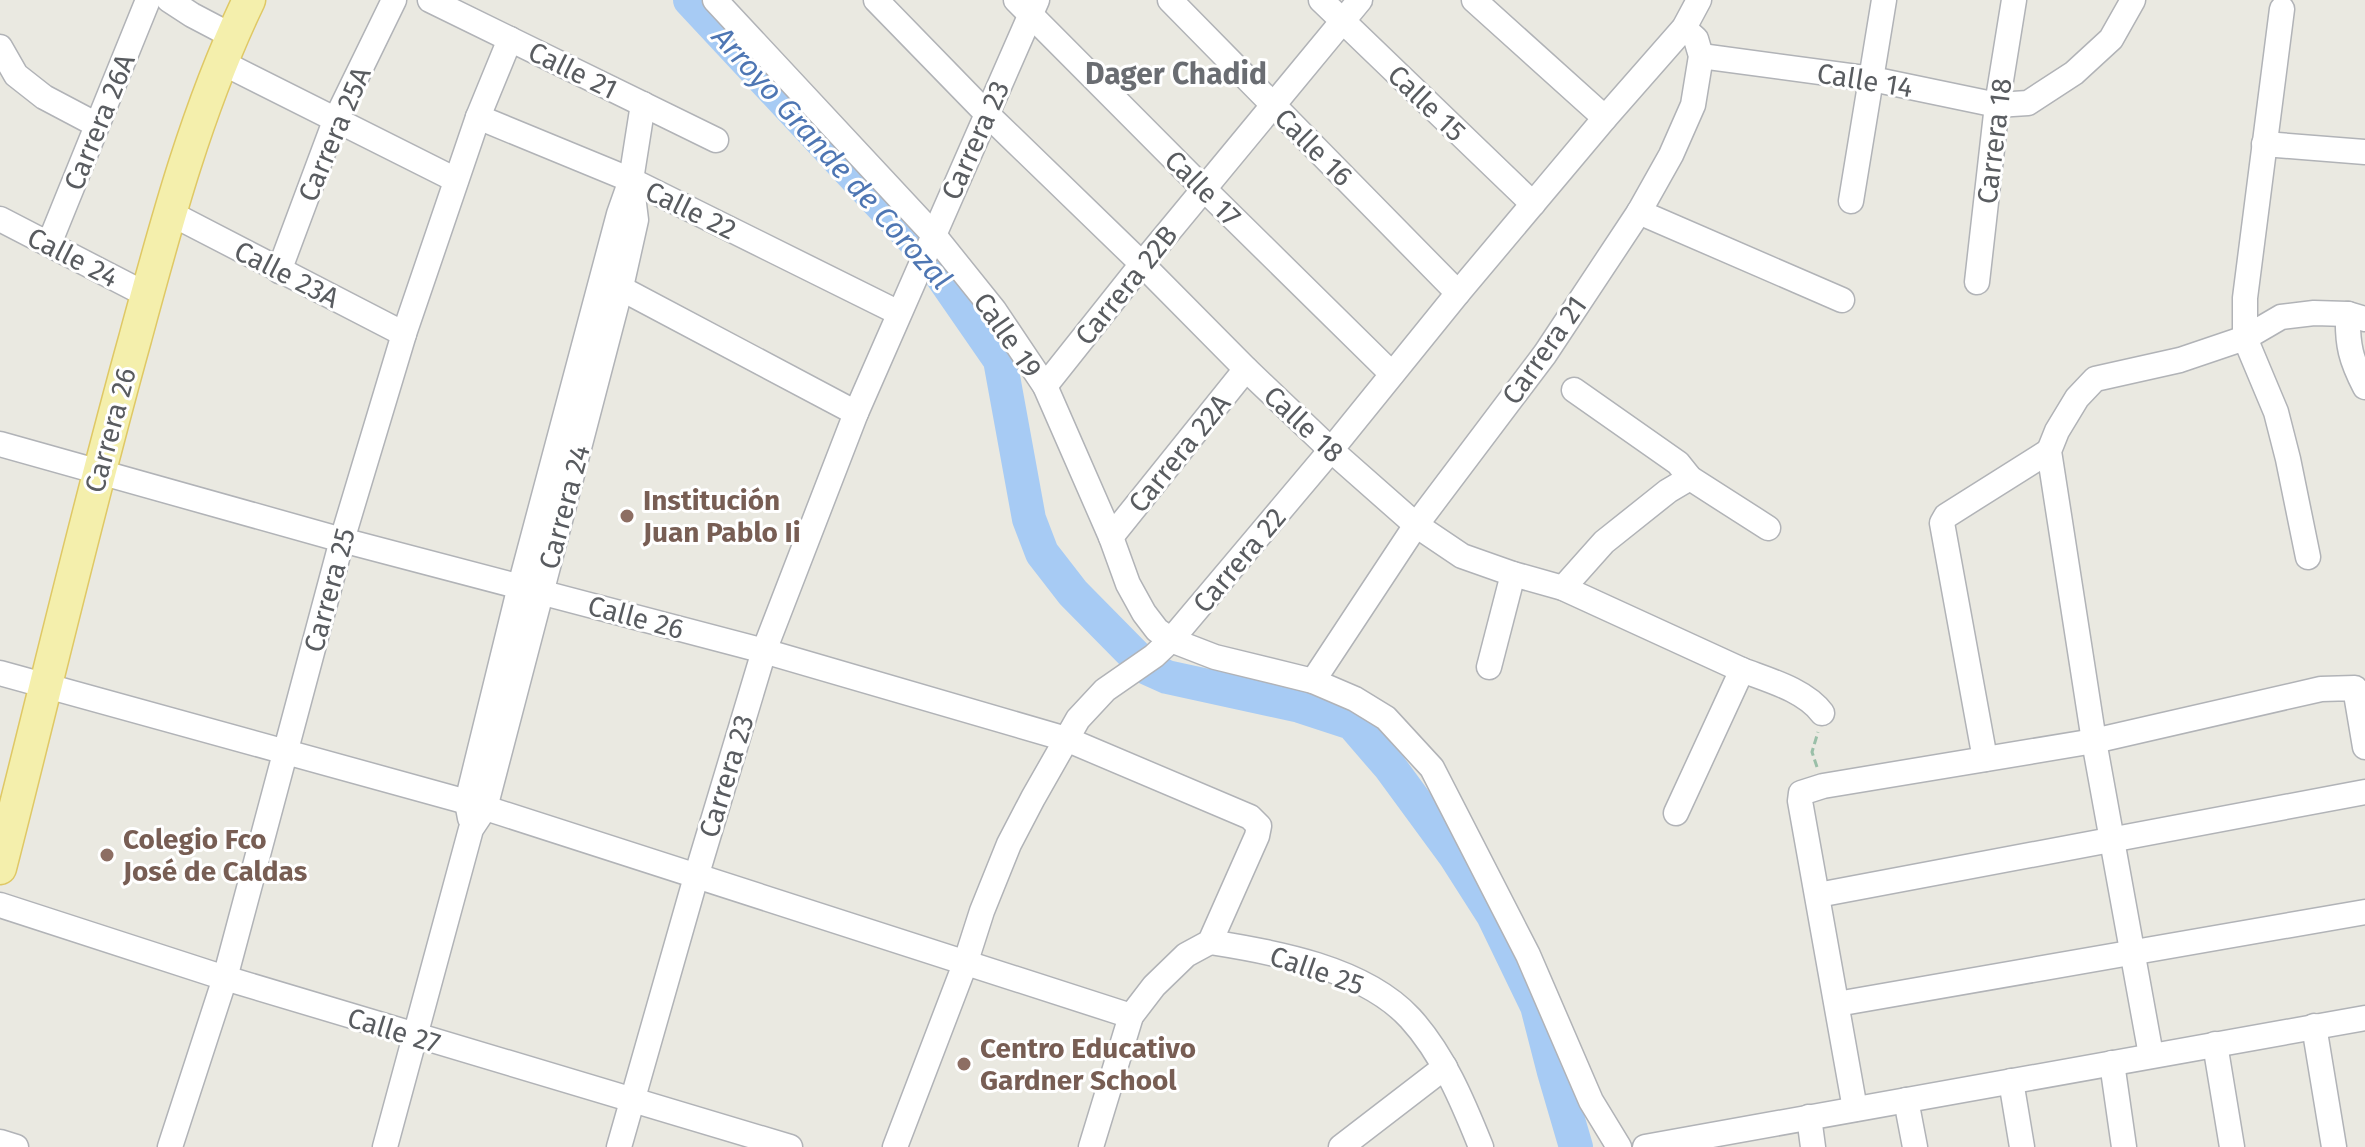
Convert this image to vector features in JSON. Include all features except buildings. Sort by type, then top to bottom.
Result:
[{"type":"main road","name":"Carrera 26","points":[[0,868],[98,473],[170,213],[194,132],[249,0]]},
{"type":"street","name":"Carrera 26A","points":[[49,244],[148,0]]},
{"type":"street","points":[[169,0],[192,15],[226,49],[335,121],[456,180]]},
{"type":"street","name":"Carrera 25A","points":[[279,271],[335,121],[394,0]]},
{"type":"street","name":"Calle 21","points":[[430,0],[716,140]]},
{"type":"street","name":"Calle 19","points":[[715,0],[994,310],[1045,386],[1111,537],[1128,584],[1157,630],[1163,648]]},
{"type":"street","name":"Calle 18","points":[[876,0],[1246,369],[1331,450],[1441,544],[1462,556],[1563,588],[1742,670],[1772,680],[1801,695],[1822,713]]},
{"type":"street","name":"Calle 16","points":[[1170,0],[1458,293]]},
{"type":"street","name":"Calle 15","points":[[1321,0],[1533,204]]},
{"type":"street","name":"Carrera 22B","points":[[1045,386],[1360,0]]},
{"type":"street","points":[[1474,0],[1605,118]]},
{"type":"street","points":[[1699,0],[1684,28],[1696,39],[1701,56]]},
{"type":"street","points":[[1851,201],[1884,0]]},
{"type":"street","name":"Carrera 18","points":[[1977,282],[1997,105],[2014,0]]},
{"type":"street","name":"Calle 14","points":[[1701,56],[1872,79],[1997,105],[2028,103],[2074,73],[2111,39],[2133,0]]},
{"type":"street","name":"Carrera 23","points":[[619,1147],[764,651],[856,413],[987,114],[1028,5]]},
{"type":"street","name":"Calle 17","points":[[1028,5],[1204,189],[1392,374]]},
{"type":"street","points":[[2282,9],[2245,298],[2245,338],[2276,412],[2308,557]]},
{"type":"street","name":"Carrera 22","points":[[895,1147],[1009,844],[1078,719],[1105,690],[1163,648],[1605,118],[1684,28]]},
{"type":"street","name":"Carrera 25","points":[[170,1147],[225,978],[342,540],[404,334],[478,117],[510,39]]},
{"type":"street","points":[[0,47],[16,75],[44,97],[97,125]]},
{"type":"street","name":"Carrera 21","points":[[1313,681],[1416,525],[1545,354],[1639,212],[1671,155],[1693,105],[1701,56]]},
{"type":"street","name":"Carrera 24","points":[[385,1147],[612,283],[636,220],[631,180],[643,104]]},
{"type":"street","name":"Calle 22","points":[[478,117],[631,180],[904,302]]},
{"type":"street","points":[[2264,144],[2365,152]]},
{"type":"street","points":[[1639,212],[1842,300]]},
{"type":"street","name":"Calle 23A","points":[[170,213],[404,334]]},
{"type":"street","name":"Calle 24","points":[[0,219],[147,295]]},
{"type":"street","points":[[612,283],[856,413]]},
{"type":"street","points":[[2151,1055],[2094,741],[2049,451],[2077,398],[2095,379],[2180,360],[2245,338],[2281,317],[2314,313],[2356,317],[2347,342],[2353,364],[2365,387]]},
{"type":"street","name":"Carrera 22A","points":[[1111,537],[1246,369]]},
{"type":"street","points":[[1574,390],[1678,463],[1690,478],[1768,528]]},
{"type":"street","name":"Calle 26","points":[[0,444],[342,540],[764,651],[1066,739],[1250,817],[1259,826],[1210,942]]},
{"type":"street","points":[[1985,759],[1942,523],[1946,516],[2049,451]]},
{"type":"street","points":[[1563,588],[1604,542],[1668,491],[1690,478]]},
{"type":"street","points":[[1489,667],[1513,574]]},
{"type":"street","points":[[1163,648],[1313,681],[1355,699],[1386,718],[1432,768],[1528,955],[1591,1101],[1619,1147]]},
{"type":"street","points":[[1676,813],[1742,670]]},
{"type":"street","points":[[0,673],[476,805],[1131,1016]]},
{"type":"street","points":[[1855,1109],[1801,793],[1823,786],[2094,741],[2321,689],[2355,688],[2365,747]]},
{"type":"street","points":[[1818,895],[2365,792]]},
{"type":"street","name":"Calle 27","points":[[0,905],[225,978],[790,1147]]},
{"type":"street","points":[[1837,1004],[2365,912]]},
{"type":"street","points":[[1091,1147],[1131,1016],[1154,986],[1186,955],[1210,942]]},
{"type":"street","name":"Calle 25","points":[[1210,942],[1252,948],[1315,965],[1373,988],[1409,1017],[1445,1067],[1481,1147]]},
{"type":"street","points":[[1645,1147],[2365,1018]]},
{"type":"street","points":[[2314,1026],[2334,1147]]},
{"type":"street","points":[[2215,1044],[2232,1147]]},
{"type":"street","points":[[2112,1063],[2124,1147]]},
{"type":"street","points":[[1341,1147],[1445,1067]]},
{"type":"street","points":[[2011,1081],[2022,1147]]},
{"type":"street","points":[[1906,1100],[1915,1147]]},
{"type":"street","points":[[1809,1117],[1813,1147]]},
{"type":"street","points":[[0,1142],[16,1147]]},
{"type":"path","points":[[1822,713],[1812,752],[1823,786]]},
{"type":"waterway","name":"Arroyo Grande de Corozal","points":[[690,0],[926,253],[1000,360],[1029,519],[1042,553],[1073,593],[1147,668],[1167,677],[1300,706],[1352,723],[1390,767],[1456,857],[1493,915],[1537,1006],[1576,1147]]},
{"type":"place","name":"Institución Juan Pablo Ii","points":[[627,516]]},
{"type":"place","name":"Colegio Fco José de Caldas","points":[[107,855]]},
{"type":"place","name":"Centro Educativo Gardner School","points":[[964,1064]]},
{"type":"district","name":"Dager Chadid","points":[[1176,74]]}]
